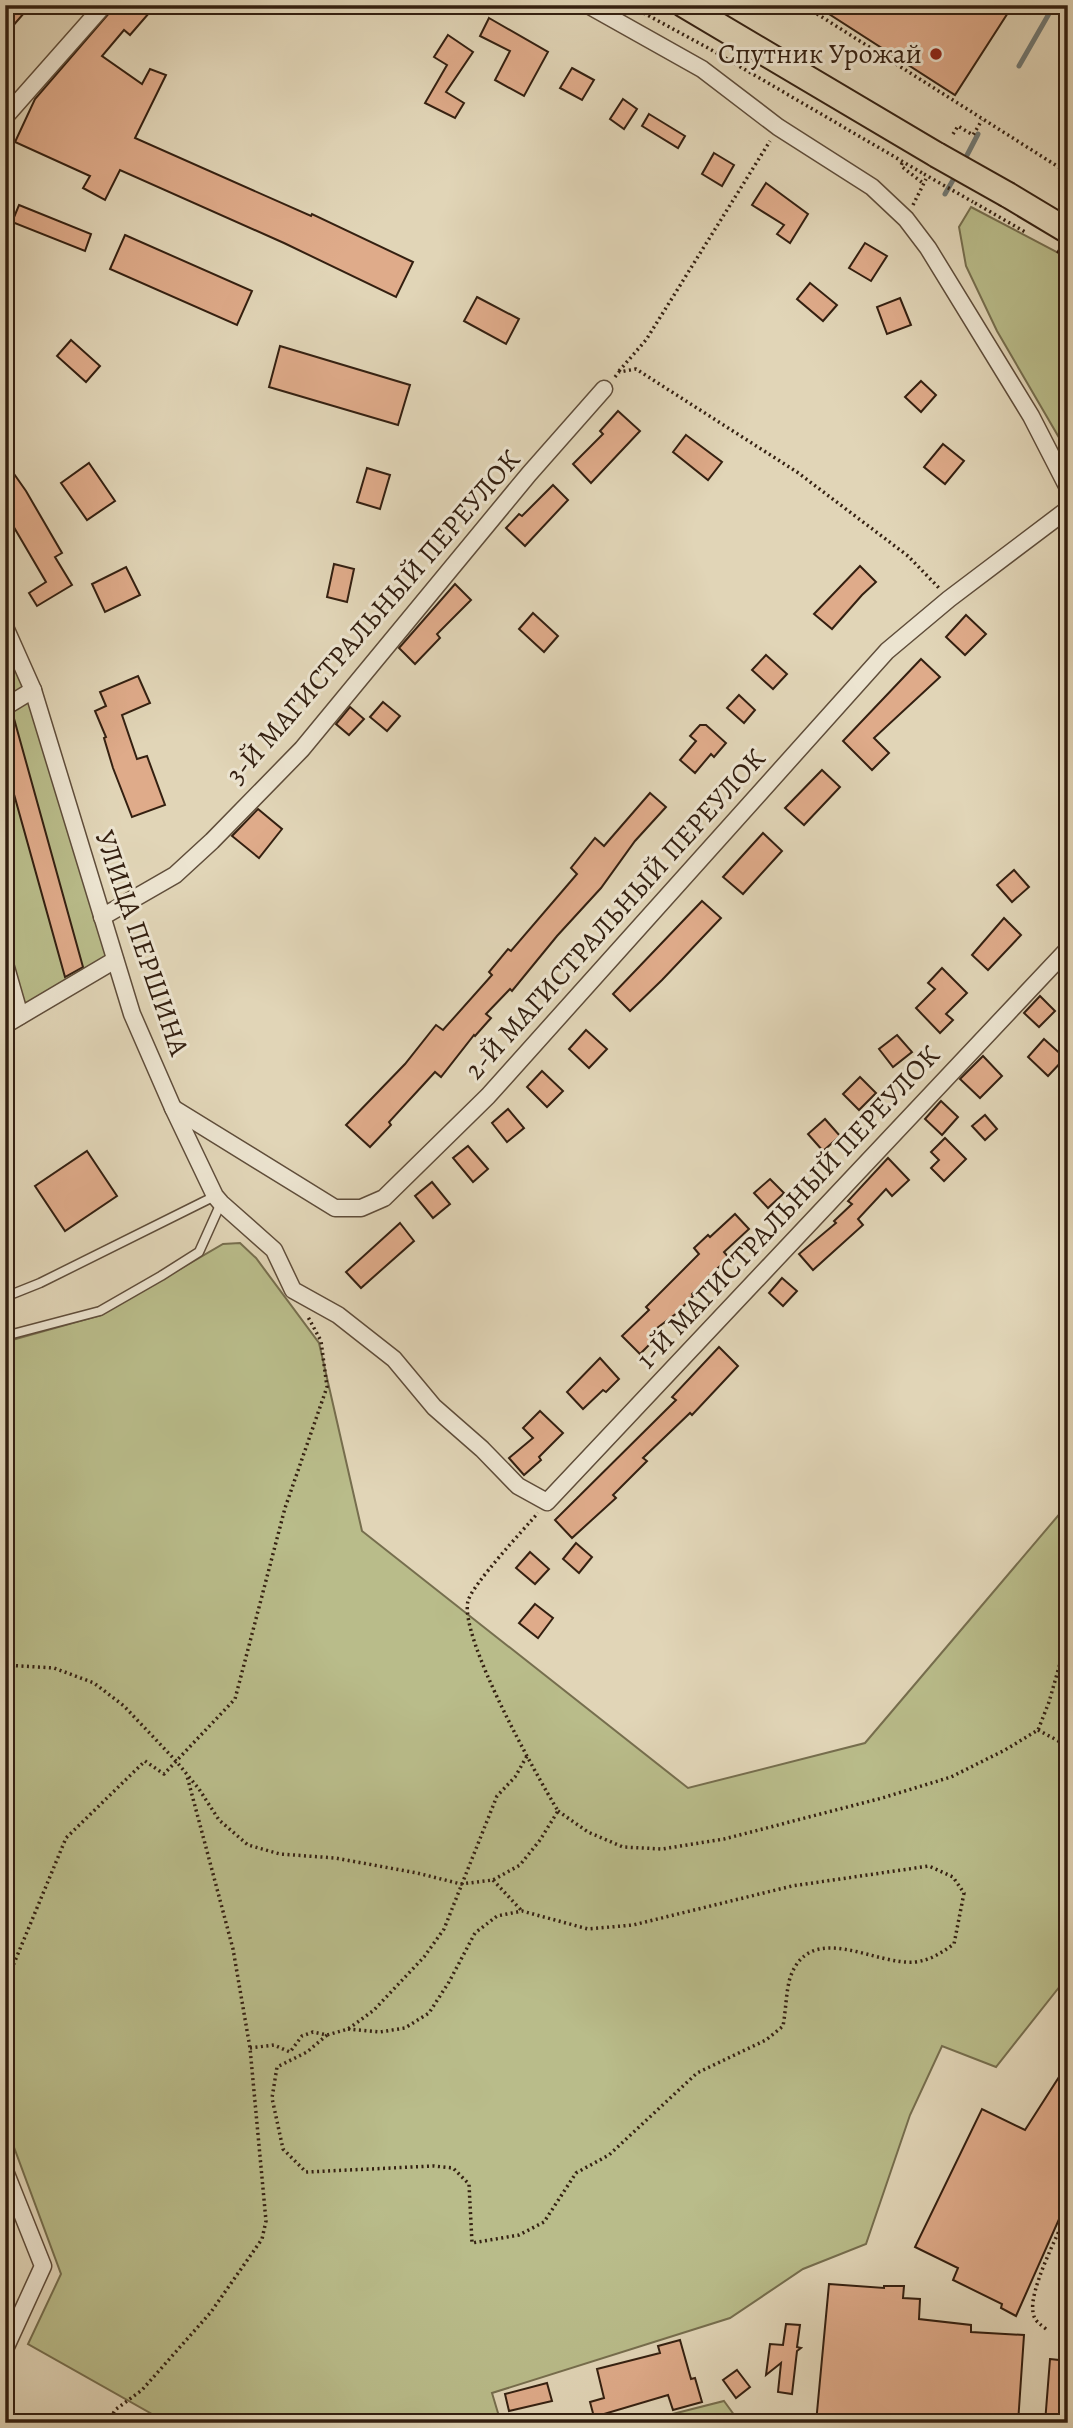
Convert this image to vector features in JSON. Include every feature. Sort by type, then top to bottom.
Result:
[{"type":"main road","points":[[684,5],[928,173],[1008,195],[1062,241]]},
{"type":"street","points":[[5,117],[104,5]]},
{"type":"street","points":[[588,5],[702,69],[778,127],[872,187],[906,219],[928,248],[1031,416],[1068,488]]},
{"type":"street","name":"3-Й МАГИСТРАЛЬНЫЙ ПЕРЕУЛОК","points":[[102,916],[174,875],[212,841],[302,749],[604,389]]},
{"type":"street","name":"2-Й МАГИСТРАЛЬНЫЙ ПЕРЕУЛОК","points":[[173,1108],[335,1208],[361,1208],[384,1198],[488,1096],[887,651],[949,599],[1068,509]]},
{"type":"street","name":"УЛИЦА ПЕРШИНА","points":[[5,627],[33,690],[132,1014],[173,1108],[218,1200],[274,1250],[293,1290]]},
{"type":"street","points":[[5,707],[33,690]]},
{"type":"street","name":"1-Й МАГИСТРАЛЬНЫЙ ПЕРЕУЛОК","points":[[547,1502],[1068,949]]},
{"type":"street","points":[[5,1025],[115,960]]},
{"type":"street","points":[[5,964],[20,1016]]},
{"type":"street","points":[[293,1290],[338,1315],[394,1359],[434,1407],[482,1449],[518,1486],[547,1502]]},
{"type":"street","points":[[5,2171],[43,2266],[5,2349]]},
{"type":"lane","points":[[5,1297],[218,1200]]},
{"type":"lane","points":[[5,1336],[100,1311],[199,1252],[218,1200]]},
{"type":"path","points":[[629,5],[708,48],[902,163],[928,173],[1033,237]]},
{"type":"path","points":[[803,5],[1068,173]]},
{"type":"path","points":[[953,134],[958,126],[973,135],[982,120]]},
{"type":"path","points":[[604,389],[653,330],[778,127]]},
{"type":"path","points":[[902,163],[901,166],[928,173]]},
{"type":"path","points":[[906,219],[928,173]]},
{"type":"path","points":[[1062,241],[1068,257]]},
{"type":"path","points":[[619,372],[636,369],[797,472],[908,556],[949,599]]},
{"type":"path","points":[[5,1986],[66,1838],[145,1761],[164,1774],[235,1699],[285,1508],[327,1387],[321,1341],[293,1290]]},
{"type":"path","points":[[547,1502],[480,1581],[468,1601],[471,1626],[487,1675],[558,1811],[587,1832],[623,1847],[662,1849],[724,1839],[951,1777],[1038,1730],[1061,1660],[1068,1651]]},
{"type":"path","points":[[5,1665],[54,1668],[94,1683],[124,1706],[176,1761],[219,1820],[248,1845],[280,1854],[335,1858],[461,1884],[493,1880],[520,1865],[558,1811]]},
{"type":"path","points":[[1038,1730],[1064,1744],[1068,1743]]},
{"type":"path","points":[[348,2029],[380,2032],[405,2028],[429,2013],[475,1933],[497,1916],[522,1911],[588,1929],[633,1925],[792,1886],[929,1866],[953,1877],[964,1893],[954,1944],[935,1958],[913,1962],[841,1949],[813,1950],[798,1962],[790,1978],[783,2026],[766,2040],[697,2073],[609,2155],[576,2173],[544,2222],[519,2235],[472,2243],[469,2184],[453,2168],[435,2166],[306,2172],[283,2149],[272,2098],[277,2067],[307,2052],[327,2035],[348,2029],[374,2010],[424,1957],[444,1928],[497,1796],[515,1777],[527,1756]]},
{"type":"path","points":[[108,2423],[115,2410],[142,2390],[211,2312],[262,2239],[266,2221],[250,2048],[233,1949],[187,1774]]},
{"type":"path","points":[[493,1880],[522,1911]]},
{"type":"path","points":[[250,2048],[274,2045],[290,2052],[302,2036],[313,2032],[327,2035]]},
{"type":"path","points":[[1046,2329],[1036,2322],[1033,2305],[1041,2276],[1068,2212]]},
{"type":"green space","points":[[971,207],[1068,258],[1068,453],[997,331],[966,266],[959,227]]},
{"type":"green space","points":[[5,635],[26,688],[5,701]]},
{"type":"green space","points":[[30,696],[109,959],[23,1010],[5,950],[5,712]]},
{"type":"green space","points":[[240,1243],[256,1258],[319,1343],[362,1531],[688,1788],[865,1743],[1068,1504],[1068,1976],[996,2067],[942,2046],[910,2115],[866,2244],[803,2269],[730,2318],[492,2393],[501,2423],[168,2423],[28,2344],[61,2274],[5,2123],[5,1342],[101,1315],[223,1244]]},
{"type":"green space","points":[[724,2401],[740,2423],[637,2423]]},
{"type":"building","points":[[5,5],[31,5],[5,35]]},
{"type":"building","points":[[116,5],[156,5],[130,35],[124,30],[102,56],[142,84],[150,69],[166,75],[135,138],[311,216],[312,214],[413,262],[396,297],[284,243],[120,170],[105,200],[83,188],[90,176],[15,142],[35,99]]},
{"type":"building","name":"Спутник Урожай","points":[[815,5],[1013,5],[955,95]]},
{"type":"building","points":[[489,18],[548,52],[524,96],[495,80],[510,51],[480,36]]},
{"type":"building","points":[[448,35],[473,52],[446,92],[464,103],[455,118],[425,103],[447,65],[434,57]]},
{"type":"building","points":[[572,68],[594,80],[582,100],[560,88]]},
{"type":"building","points":[[623,99],[637,109],[624,129],[610,119]]},
{"type":"building","points":[[649,114],[685,136],[678,148],[642,126]]},
{"type":"building","points":[[714,153],[734,165],[722,186],[702,174]]},
{"type":"building","points":[[766,183],[808,214],[790,243],[777,234],[784,225],[752,205]]},
{"type":"building","points":[[19,205],[91,234],[85,251],[12,222]]},
{"type":"building","points":[[125,235],[252,291],[237,325],[110,269]]},
{"type":"building","points":[[865,243],[887,256],[871,281],[849,268]]},
{"type":"building","points":[[810,283],[837,305],[823,321],[797,299]]},
{"type":"building","points":[[477,297],[519,319],[506,344],[464,321]]},
{"type":"building","points":[[900,298],[911,325],[887,334],[877,307]]},
{"type":"building","points":[[71,340],[100,366],[86,382],[57,356]]},
{"type":"building","points":[[280,346],[410,385],[398,425],[269,387]]},
{"type":"building","points":[[921,381],[936,395],[921,412],[905,397]]},
{"type":"building","points":[[618,411],[640,431],[591,483],[573,464],[603,434],[600,431]]},
{"type":"building","points":[[686,435],[722,462],[708,480],[673,452]]},
{"type":"building","points":[[943,444],[964,461],[945,484],[924,467]]},
{"type":"building","points":[[5,461],[62,553],[55,557],[72,585],[37,606],[29,593],[46,582],[5,512]]},
{"type":"building","points":[[89,463],[115,501],[87,520],[61,483]]},
{"type":"building","points":[[367,468],[390,475],[380,509],[357,502]]},
{"type":"building","points":[[553,485],[568,500],[525,546],[506,528]]},
{"type":"building","points":[[334,564],[354,569],[347,602],[327,597]]},
{"type":"building","points":[[860,566],[876,582],[832,629],[814,614]]},
{"type":"building","points":[[126,567],[140,595],[105,612],[92,584]]},
{"type":"building","points":[[455,584],[471,600],[437,634],[440,638],[415,664],[399,648]]},
{"type":"building","points":[[533,613],[558,636],[544,652],[519,629]]},
{"type":"building","points":[[966,615],[986,634],[965,655],[946,637]]},
{"type":"building","points":[[766,655],[787,674],[773,689],[752,670]]},
{"type":"building","points":[[921,659],[940,677],[874,738],[889,753],[872,770],[843,741]]},
{"type":"building","points":[[138,676],[150,703],[122,715],[137,759],[147,756],[165,805],[132,817],[95,711],[106,706],[100,692]]},
{"type":"building","points":[[739,695],[755,710],[744,723],[727,708]]},
{"type":"building","points":[[383,702],[400,716],[387,731],[370,717]]},
{"type":"building","points":[[350,707],[364,719],[349,735],[336,724]]},
{"type":"building","points":[[13,715],[83,967],[65,977],[5,762],[5,717]]},
{"type":"building","points":[[700,725],[706,725],[726,743],[714,757],[711,754],[695,773],[680,760],[696,741],[690,736]]},
{"type":"building","points":[[822,770],[840,787],[804,825],[785,808]]},
{"type":"building","points":[[650,793],[666,807],[635,841],[601,888],[512,991],[510,989],[486,1014],[491,1018],[441,1077],[435,1072],[370,1147],[346,1125],[405,1064],[436,1025],[443,1030],[492,975],[489,972],[508,949],[511,951],[577,874],[571,868],[595,838],[604,846]]},
{"type":"building","points":[[258,809],[282,829],[259,858],[232,836]]},
{"type":"building","points":[[763,833],[782,851],[743,894],[723,877]]},
{"type":"building","points":[[1014,870],[1029,887],[1012,902],[997,885]]},
{"type":"building","points":[[702,901],[721,918],[630,1011],[613,994]]},
{"type":"building","points":[[1004,918],[1021,935],[988,970],[972,955]]},
{"type":"building","points":[[942,968],[967,993],[946,1014],[953,1020],[940,1033],[916,1008],[935,989],[928,983]]},
{"type":"building","points":[[1040,996],[1055,1011],[1039,1027],[1024,1013]]},
{"type":"building","points":[[586,1030],[607,1049],[589,1068],[569,1049]]},
{"type":"building","points":[[897,1035],[912,1052],[893,1067],[879,1049]]},
{"type":"building","points":[[1044,1039],[1065,1058],[1048,1076],[1028,1057]]},
{"type":"building","points":[[983,1056],[1002,1076],[980,1098],[960,1079]]},
{"type":"building","points":[[542,1071],[563,1091],[547,1107],[527,1087]]},
{"type":"building","points":[[860,1077],[876,1093],[859,1110],[843,1094]]},
{"type":"building","points":[[941,1101],[958,1117],[942,1135],[925,1119]]},
{"type":"building","points":[[508,1109],[524,1128],[507,1142],[492,1123]]},
{"type":"building","points":[[985,1115],[997,1129],[985,1140],[972,1126]]},
{"type":"building","points":[[825,1119],[840,1136],[823,1151],[808,1134]]},
{"type":"building","points":[[945,1138],[966,1159],[944,1181],[931,1168],[939,1160],[931,1152]]},
{"type":"building","points":[[468,1146],[488,1169],[473,1182],[453,1158]]},
{"type":"building","points":[[87,1151],[117,1196],[65,1231],[35,1186]]},
{"type":"building","points":[[888,1158],[909,1180],[892,1196],[886,1189],[858,1219],[863,1225],[813,1270],[799,1254],[836,1223],[834,1221],[852,1204],[848,1201]]},
{"type":"building","points":[[770,1179],[784,1193],[768,1208],[754,1193]]},
{"type":"building","points":[[432,1182],[450,1204],[433,1218],[415,1196]]},
{"type":"building","points":[[735,1214],[749,1229],[724,1252],[729,1258],[710,1275],[712,1277],[692,1294],[677,1313],[653,1331],[658,1336],[640,1354],[622,1336],[649,1310],[646,1307],[699,1254],[694,1248]]},
{"type":"building","points":[[400,1223],[414,1241],[361,1288],[346,1272]]},
{"type":"building","points":[[782,1278],[797,1291],[783,1306],[769,1293]]},
{"type":"building","points":[[719,1347],[738,1366],[692,1415],[690,1413],[643,1458],[647,1461],[613,1495],[616,1498],[572,1538],[555,1520],[676,1400],[672,1397]]},
{"type":"building","points":[[600,1358],[619,1379],[583,1409],[567,1392]]},
{"type":"building","points":[[540,1411],[563,1433],[539,1457],[541,1460],[524,1475],[509,1458],[533,1438],[523,1428]]},
{"type":"building","points":[[576,1543],[592,1557],[579,1573],[563,1559]]},
{"type":"building","points":[[530,1552],[549,1569],[535,1584],[516,1568]]},
{"type":"building","points":[[535,1604],[553,1618],[538,1638],[519,1623]]},
{"type":"building","points":[[1068,2063],[1068,2199],[1016,2316],[1001,2308],[1002,2304],[953,2280],[958,2268],[915,2247],[982,2109],[1025,2130]]},
{"type":"building","points":[[829,2284],[884,2288],[904,2286],[903,2298],[920,2299],[919,2319],[971,2325],[971,2332],[1024,2335],[1018,2423],[816,2423]]},
{"type":"building","points":[[786,2324],[800,2325],[797,2347],[801,2348],[797,2351],[792,2394],[778,2392],[781,2363],[766,2375],[770,2344],[783,2345]]},
{"type":"building","points":[[680,2340],[691,2379],[695,2378],[702,2402],[673,2410],[668,2395],[594,2417],[590,2402],[604,2398],[597,2369],[660,2353],[658,2346]]},
{"type":"building","points":[[1050,2359],[1068,2361],[1068,2423],[1045,2423]]},
{"type":"building","points":[[737,2370],[750,2387],[736,2398],[723,2380]]},
{"type":"building","points":[[547,2383],[552,2401],[509,2411],[505,2394]]},
{"type":"waterway","points":[[1019,66],[1054,5]]},
{"type":"waterway","points":[[964,161],[978,134]]},
{"type":"waterway","points":[[945,194],[957,173]]},
{"type":"place","name":"Спутник Урожай","points":[[936,54]]}]
